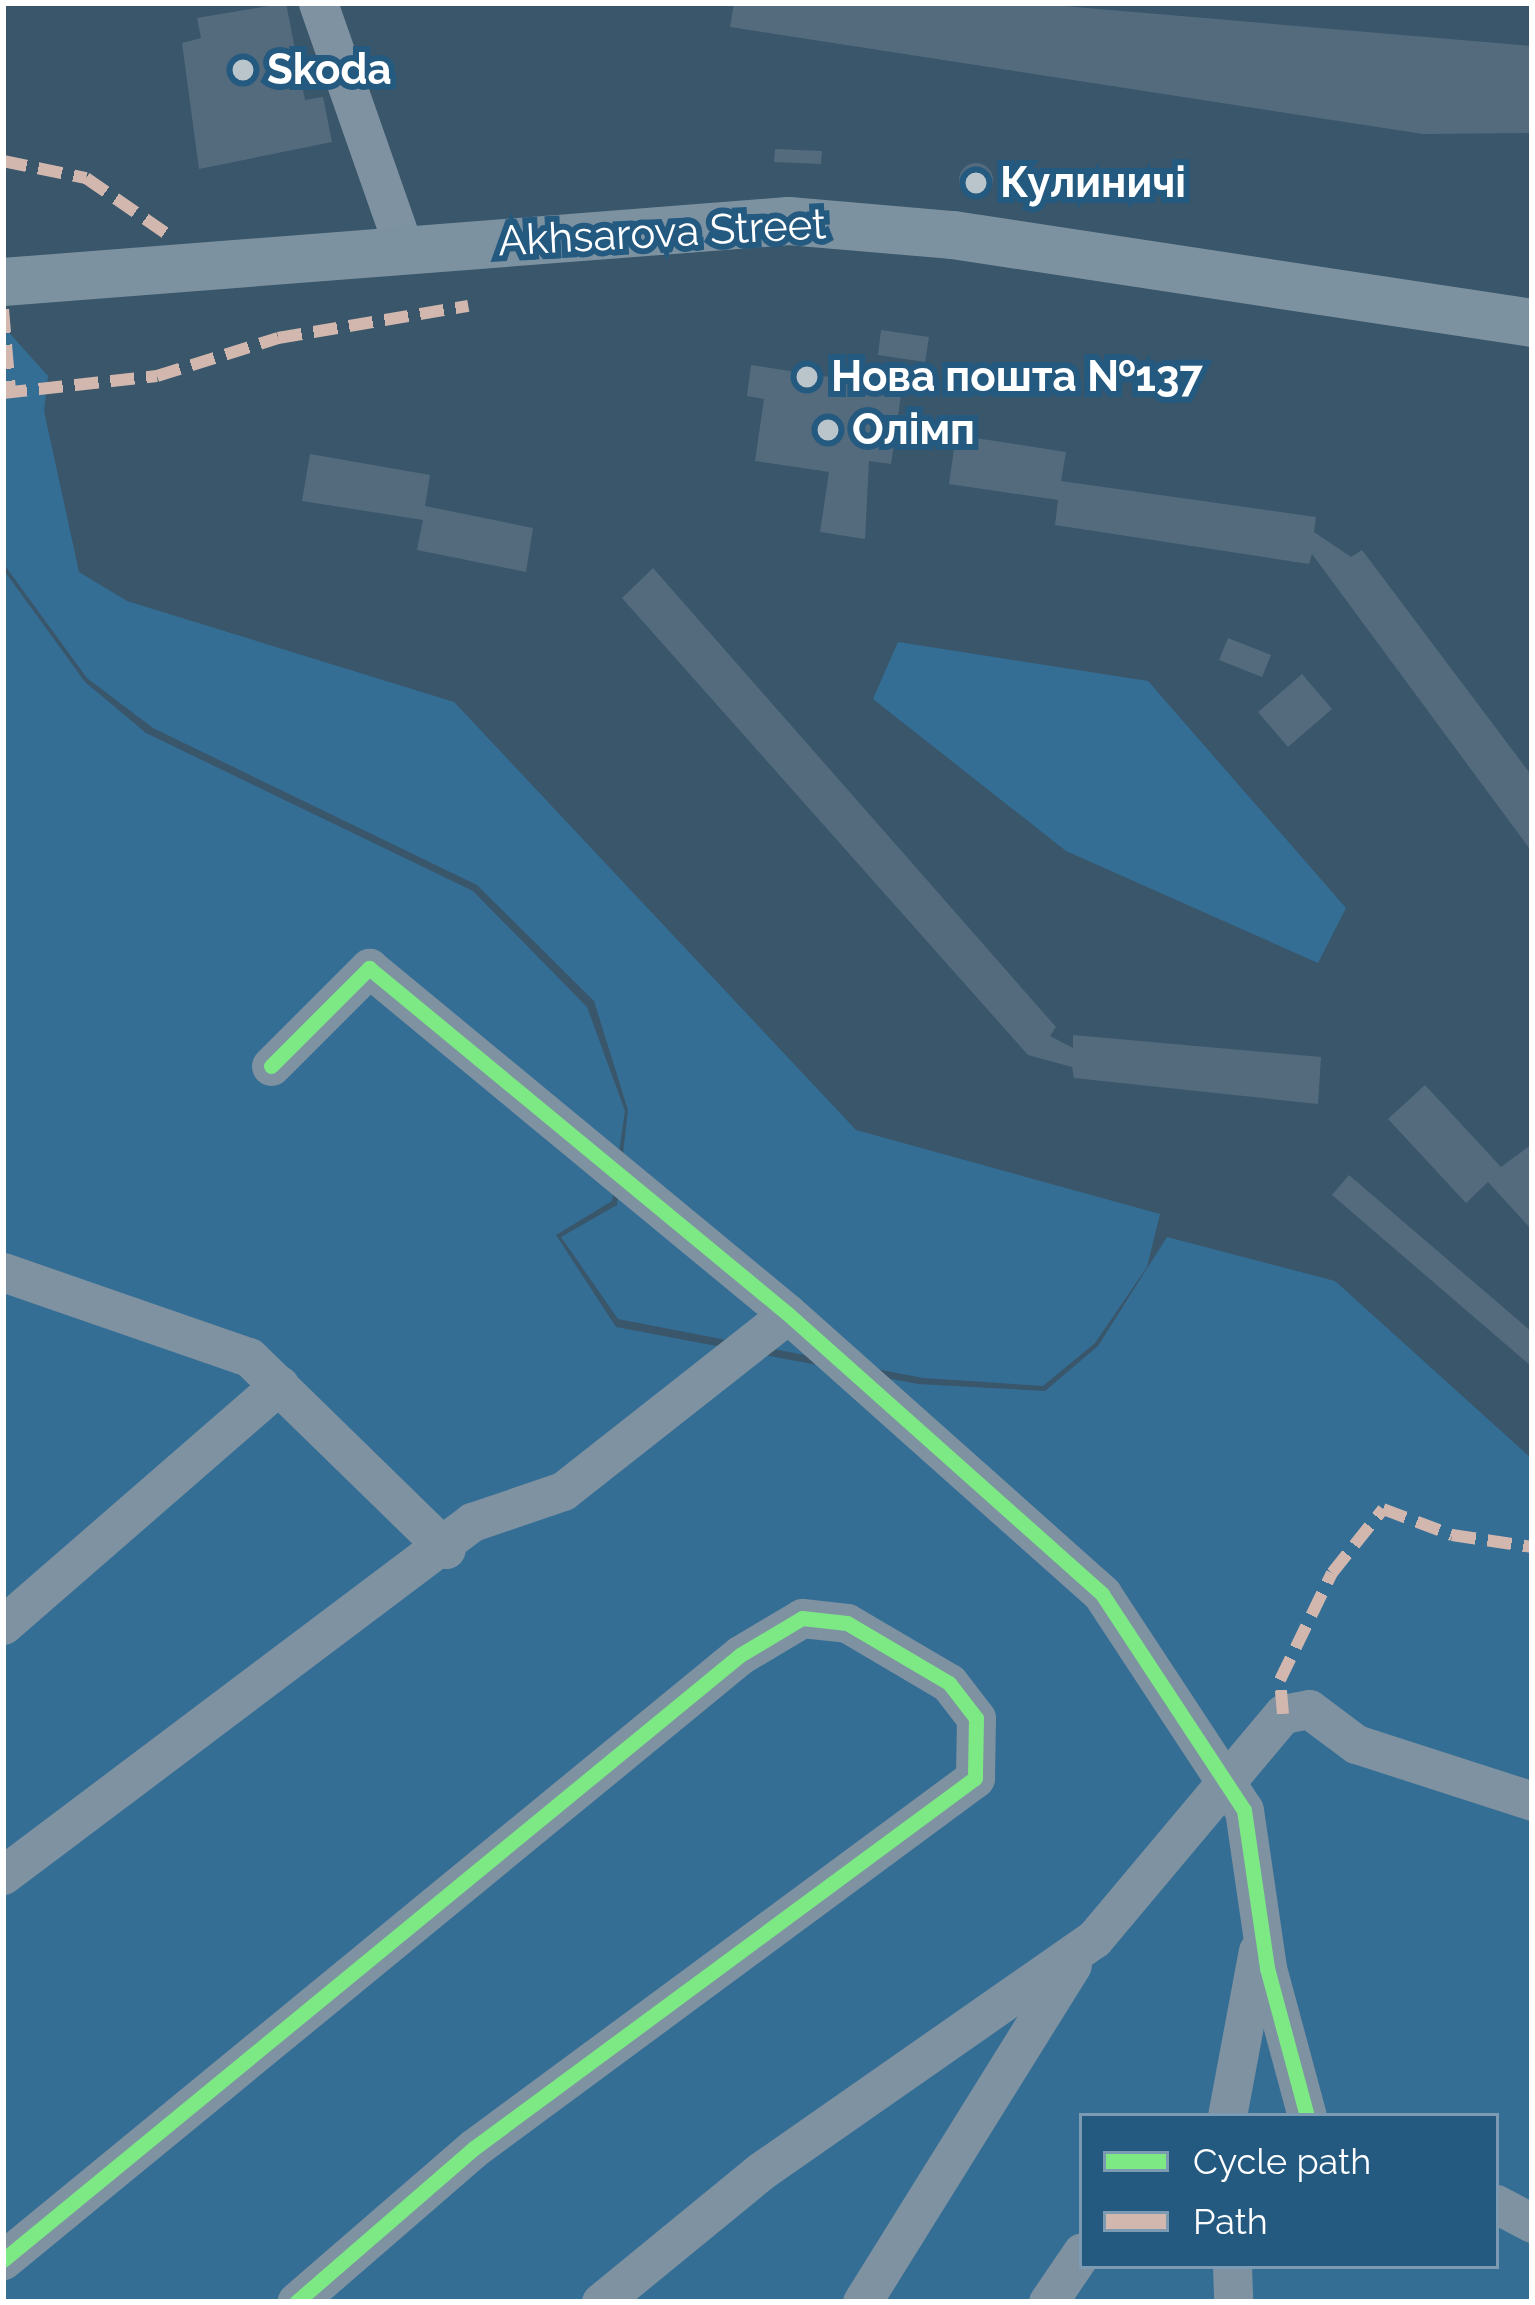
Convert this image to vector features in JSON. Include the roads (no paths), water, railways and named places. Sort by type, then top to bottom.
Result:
[{"type":"main road","name":"Akhsarova Street","points":[[3,282],[718,221],[885,226],[1532,323]]},
{"type":"street","points":[[318,3],[404,248]]},
{"type":"street","points":[[271,1066],[369,968],[788,1314],[1102,1594],[1194,1745],[1239,1760]]},
{"type":"street","points":[[3,1272],[226,1345],[279,1385],[446,1549]]},
{"type":"street","points":[[3,1876],[446,1549],[472,1522],[563,1491],[788,1314]]},
{"type":"street","points":[[3,1625],[279,1385]]},
{"type":"street","points":[[3,2260],[740,1655],[802,1618],[847,1623],[949,1683],[976,1718],[975,1778],[474,2148],[296,2302]]},
{"type":"street","points":[[862,2302],[1084,1946],[1282,1714],[1309,1709],[1356,1744],[1532,1802]]},
{"type":"street","points":[[1239,1760],[1263,1930],[1305,2113]]},
{"type":"street","points":[[1228,2113],[1263,1930]]},
{"type":"street","points":[[601,2302],[761,2171],[1084,1946]]},
{"type":"street","points":[[1499,2206],[1532,2223]]},
{"type":"street","points":[[1048,2302],[1079,2256]]},
{"type":"street","points":[[1232,2269],[1233,2302]]},
{"type":"place","name":"Skoda","points":[[243,70]]},
{"type":"place","name":"Кулиничі","points":[[976,183]]},
{"type":"place","name":"Нова пошта №137","points":[[807,377]]},
{"type":"place","name":"Олімп","points":[[828,430]]}]
